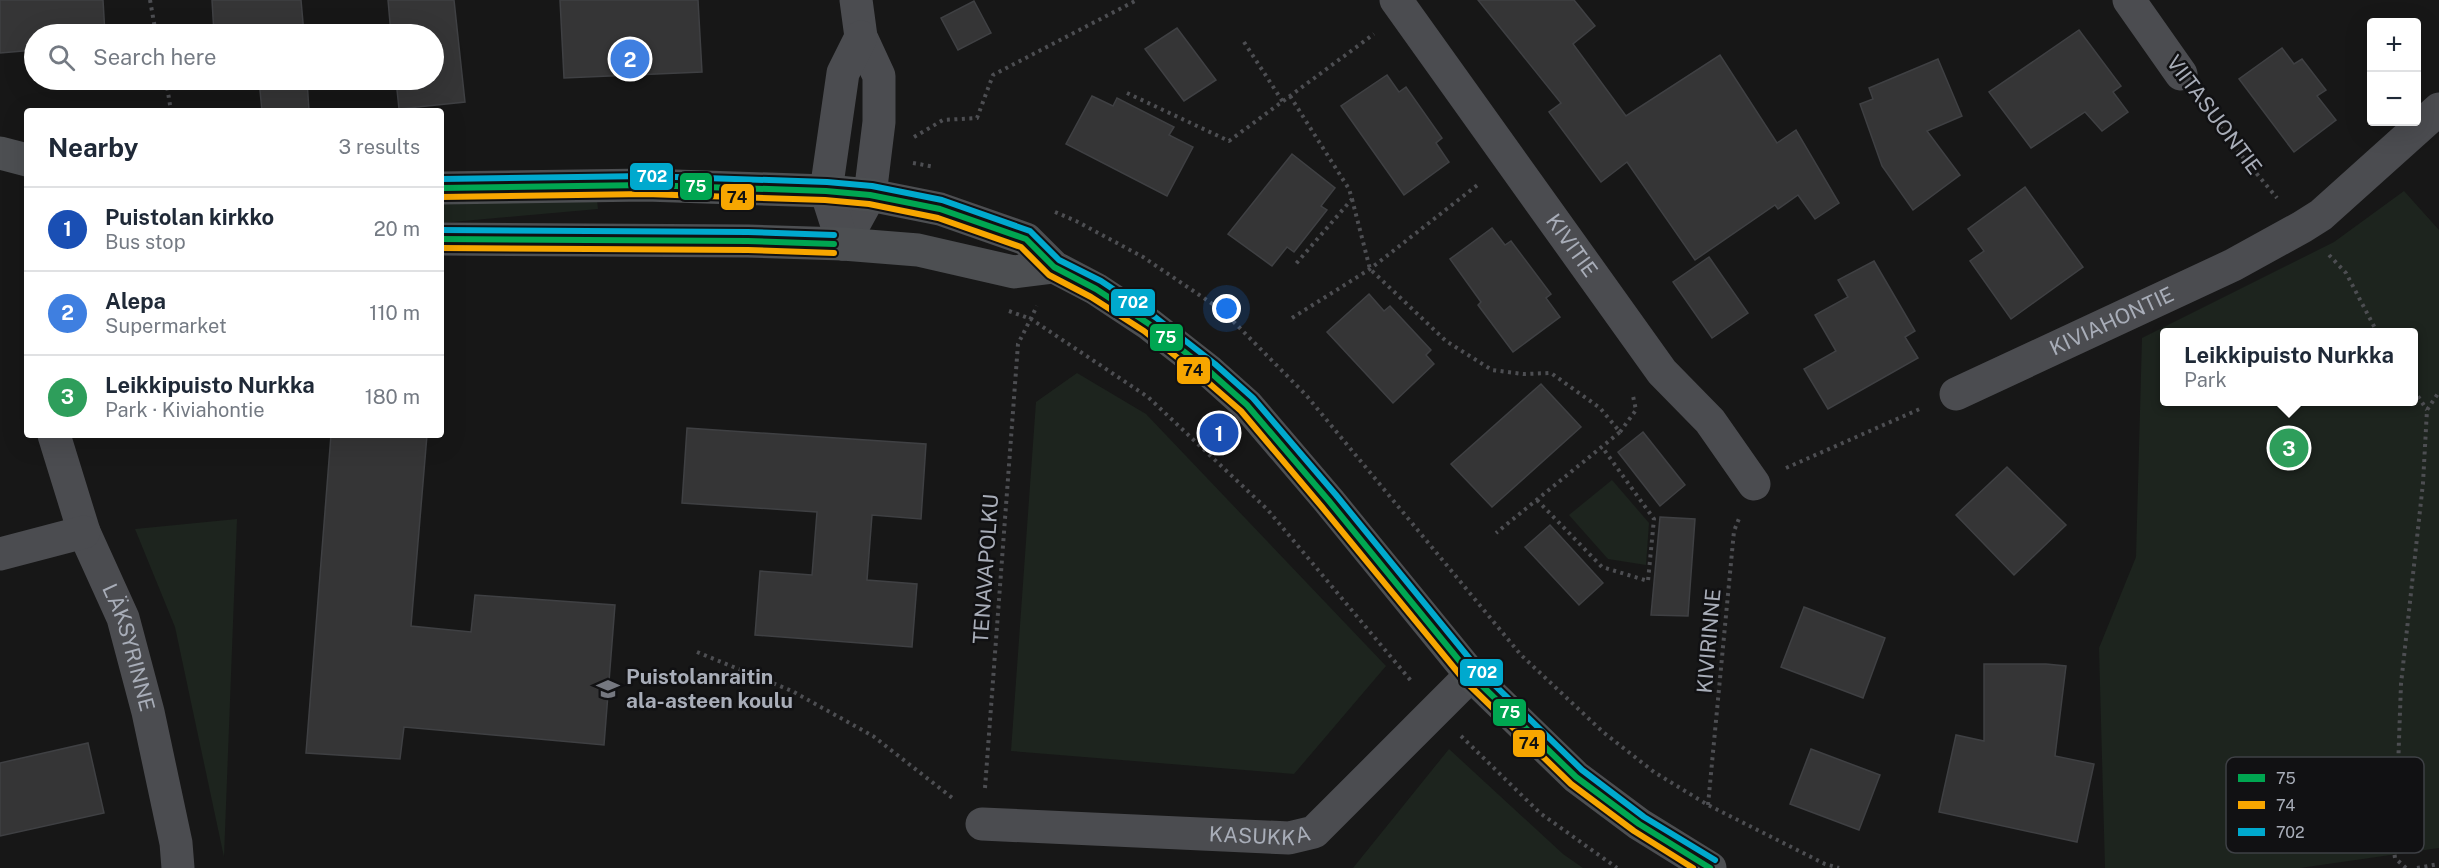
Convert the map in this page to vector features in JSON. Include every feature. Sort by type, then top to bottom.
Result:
[{"type":"main road","points":[[0,153],[24,159]]},
{"type":"main road","points":[[444,188],[646,184],[826,191],[870,195],[940,209],[1026,239],[1054,267],[1096,290],[1149,324],[1209,371],[1247,405],[1329,501],[1471,675],[1576,777],[1639,824],[1710,868]]},
{"type":"main road","points":[[444,239],[748,241],[843,244],[918,250],[1014,272],[1054,267]]},
{"type":"street","points":[[843,244],[870,195],[879,122],[879,76],[861,37],[856,0]]},
{"type":"street","name":"VIITASUONTIE","points":[[2129,0],[2181,74]]},
{"type":"street","name":"KIVITIE","points":[[1400,6],[1662,372],[1710,421],[1754,484]]},
{"type":"street","points":[[843,244],[826,191],[832,133],[843,73],[861,37]]},
{"type":"street","name":"KIVIAHONTIE","points":[[1956,394],[2233,265],[2302,227],[2321,215],[2439,109]]},
{"type":"street","name":"LÄKSYRINNE","points":[[55,438],[84,532],[123,618],[148,712],[176,843],[178,868]]},
{"type":"street","points":[[0,554],[84,532]]},
{"type":"street","name":"KASUKKA","points":[[982,824],[1289,838],[1314,832],[1471,675]]},
{"type":"path","points":[[150,0],[154,24]]},
{"type":"path","points":[[914,137],[944,120],[977,118],[993,75],[1137,0]]},
{"type":"path","points":[[1127,93],[1229,141],[1283,102],[1400,6]]},
{"type":"path","points":[[1244,42],[1283,102]]},
{"type":"path","name":"VIITASUONTIE","points":[[2181,74],[2236,149],[2302,227],[2346,273],[2374,328]]},
{"type":"path","points":[[168,90],[171,108]]},
{"type":"path","points":[[1290,96],[1349,189],[1370,269],[1446,341],[1492,370],[1523,374],[1551,373],[1600,408],[1620,432],[1496,533]]},
{"type":"path","points":[[926,165],[946,170]]},
{"type":"path","points":[[1292,318],[1370,269],[1486,179]]},
{"type":"path","points":[[1294,266],[1352,199]]},
{"type":"path","points":[[1054,212],[1076,221],[1143,257],[1223,311],[1306,395],[1521,655],[1603,732],[1654,772],[1708,805],[1825,864],[1839,868]]},
{"type":"path","points":[[1000,308],[1031,319],[1148,397],[1267,509],[1435,710],[1540,813],[1617,868]]},
{"type":"path","name":"TENAVAPOLKU","points":[[982,824],[1018,344],[1031,319]]},
{"type":"path","points":[[2398,757],[2401,684],[2423,483],[2427,410],[2439,392]]},
{"type":"path","points":[[1754,484],[1956,394]]},
{"type":"path","points":[[2418,396],[2427,410]]},
{"type":"path","points":[[1537,500],[1602,567],[1648,582],[1654,519],[1602,447]]},
{"type":"path","name":"KIVIRINNE","points":[[1708,805],[1734,531],[1754,484]]},
{"type":"path","points":[[697,652],[792,691],[873,736],[953,798],[982,824]]},
{"type":"path","points":[[2394,853],[2395,858],[2406,868]]},
{"type":"path","points":[[2417,868],[2439,864]]},
{"type":"shaded area","points":[[2404,191],[2439,230],[2439,848],[2424,850],[2424,757],[2226,757],[2226,853],[2404,853],[2300,868],[2105,868],[2099,648],[2136,557],[2142,338],[2160,329],[2160,406],[2418,406],[2418,328],[2162,328],[2334,242]]},
{"type":"shaded area","points":[[597,200],[598,209],[444,223],[444,202]]},
{"type":"shaded area","points":[[1077,373],[1146,414],[1386,666],[1294,774],[1011,751],[1036,402]]},
{"type":"shaded area","points":[[1612,480],[1649,523],[1646,565],[1608,559],[1569,515]]},
{"type":"shaded area","points":[[237,519],[224,857],[175,627],[135,529]]},
{"type":"shaded area","points":[[1449,749],[1563,854],[1583,868],[1353,868]]},
{"type":"building","points":[[0,0],[103,0],[104,24],[24,24],[24,51],[0,53]]},
{"type":"building","points":[[212,0],[301,0],[303,24],[213,24]]},
{"type":"building","points":[[388,0],[454,0],[465,102],[399,108],[397,90],[444,90],[444,24],[390,24]]},
{"type":"building","points":[[560,0],[698,0],[702,72],[564,78]]},
{"type":"building","points":[[1478,0],[1574,0],[1595,26],[1573,44],[1626,116],[1720,55],[1777,143],[1796,130],[1839,203],[1815,219],[1798,195],[1778,209],[1775,205],[1695,260],[1627,162],[1601,182],[1549,112],[1561,103]]},
{"type":"building","points":[[974,1],[991,33],[958,50],[941,18]]},
{"type":"building","points":[[1177,28],[1216,80],[1184,101],[1145,49]]},
{"type":"building","points":[[2079,30],[2121,86],[2113,92],[2128,112],[2102,131],[2085,112],[2031,148],[1989,92]]},
{"type":"building","points":[[2282,48],[2294,64],[2302,59],[2326,90],[2317,96],[2336,120],[2294,152],[2239,79]]},
{"type":"building","points":[[1938,59],[1962,116],[1927,131],[1960,175],[1913,210],[1882,166],[1860,104],[1873,99],[1869,88]]},
{"type":"building","points":[[1387,75],[1399,92],[1406,87],[1442,138],[1436,143],[1449,162],[1404,195],[1341,106]]},
{"type":"building","points":[[260,90],[308,90],[309,108],[262,108]]},
{"type":"building","points":[[1092,96],[1113,106],[1117,98],[1174,127],[1169,135],[1193,147],[1167,196],[1066,144]]},
{"type":"building","points":[[1292,154],[1335,188],[1321,206],[1327,210],[1294,252],[1287,247],[1272,266],[1228,234]]},
{"type":"building","points":[[2025,187],[2083,267],[2011,319],[1970,261],[1984,251],[1968,229]]},
{"type":"building","points":[[1492,228],[1505,245],[1511,241],[1551,294],[1546,298],[1560,317],[1513,352],[1478,305],[1481,302],[1450,259]]},
{"type":"building","points":[[1709,257],[1748,313],[1712,338],[1673,282]]},
{"type":"building","points":[[1874,261],[1915,331],[1905,337],[1918,358],[1828,409],[1804,369],[1836,351],[1815,315],[1848,297],[1838,280]]},
{"type":"building","points":[[1369,294],[1384,311],[1390,306],[1431,350],[1426,355],[1434,364],[1393,403],[1327,332]]},
{"type":"building","points":[[1541,384],[1581,427],[1492,507],[1451,464]]},
{"type":"building","points":[[687,428],[926,444],[921,519],[872,515],[867,580],[917,584],[912,647],[755,635],[760,571],[812,575],[817,512],[682,503]]},
{"type":"building","points":[[1643,432],[1685,485],[1660,506],[1618,452]]},
{"type":"building","points":[[331,438],[427,438],[411,626],[471,632],[475,595],[615,605],[604,745],[404,727],[400,759],[306,753]]},
{"type":"building","points":[[2007,467],[2066,525],[2014,575],[1956,515]]},
{"type":"building","points":[[1660,517],[1695,519],[1688,616],[1651,615]]},
{"type":"building","points":[[1550,525],[1603,583],[1579,605],[1525,547]]},
{"type":"building","points":[[1804,607],[1885,638],[1863,698],[1781,667]]},
{"type":"building","points":[[1984,664],[2066,666],[2055,756],[2094,764],[2077,842],[1939,812],[1956,735],[1984,741]]},
{"type":"building","points":[[88,743],[104,813],[0,836],[0,763]]},
{"type":"building","points":[[1811,749],[1880,775],[1859,830],[1790,804]]},
{"type":"transit line","name":"702","points":[[444,179],[646,176],[827,182],[872,186],[942,200],[1030,231],[1059,260],[1101,281],[1155,317],[1215,364],[1253,398],[1336,495],[1478,669],[1582,770],[1644,817],[1715,860]]},
{"type":"transit line","name":"75","points":[[444,188],[646,185],[826,191],[870,195],[940,209],[1026,239],[1054,267],[1096,289],[1149,324],[1209,371],[1247,405],[1329,501],[1471,675],[1576,777],[1639,824],[1710,868]]},
{"type":"transit line","name":"74","points":[[444,197],[646,194],[825,200],[869,204],[938,218],[1021,247],[1049,275],[1091,297],[1144,331],[1241,411],[1465,681],[1571,784],[1634,831],[1693,868]]},
{"type":"transit line","name":"702","points":[[444,230],[748,232],[834,235]]},
{"type":"transit line","name":"75","points":[[444,239],[748,241],[834,244]]},
{"type":"transit line","name":"74","points":[[444,248],[748,250],[834,253]]},
{"type":"place","name":"Alepa","points":[[630,59]]},
{"type":"place","name":"Puistolan kirkko","points":[[1219,433]]},
{"type":"place","name":"Leikkipuisto Nurkka","points":[[2289,448]]},
{"type":"place","name":"Puistolanraitin ala-asteen koulu","points":[[608,689]]}]
